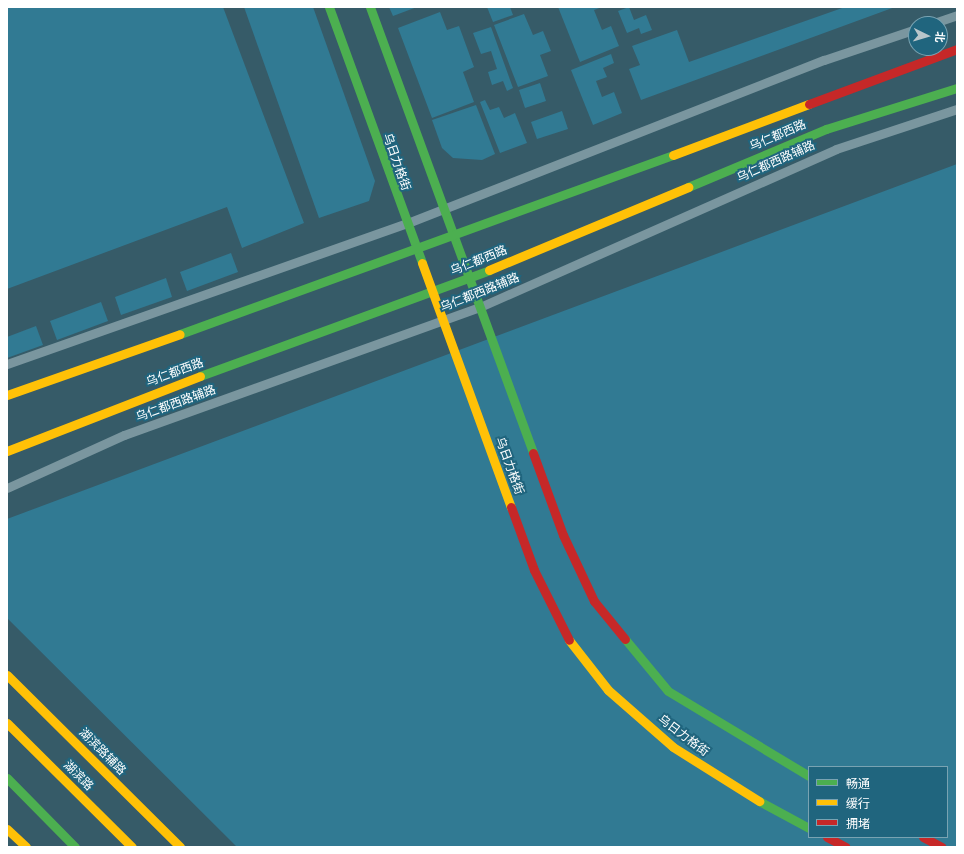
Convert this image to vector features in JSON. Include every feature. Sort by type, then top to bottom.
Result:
[{"type":"main road","name":"乌日力格街","points":[[329,7],[405,224],[418,250],[431,294],[534,570],[565,634],[608,690],[673,747],[746,795],[808,827]]},
{"type":"main road","points":[[370,7],[443,209],[455,236],[563,535],[594,601],[668,691],[808,775]]},
{"type":"main road","name":"乌仁都西路","points":[[7,395],[418,250],[957,49]]},
{"type":"main road","name":"乌仁都西路","points":[[7,451],[113,408],[431,294],[826,129],[957,88]]},
{"type":"main road","name":"湖滨路辅路","points":[[7,675],[180,847]]},
{"type":"main road","name":"湖滨路","points":[[7,723],[132,847]]},
{"type":"main road","points":[[7,778],[75,847]]},
{"type":"main road","points":[[7,829],[26,847]]},
{"type":"main road","points":[[829,838],[846,847]]},
{"type":"main road","points":[[925,838],[942,847]]},
{"type":"lane","points":[[7,364],[405,224],[824,60],[908,32]]},
{"type":"lane","name":"乌仁都西路辅路","points":[[7,488],[124,436],[480,307],[836,149],[957,109]]},
{"type":"shaded area","points":[[7,7],[223,7],[304,223],[242,248],[227,207],[7,289]]},
{"type":"shaded area","points":[[244,7],[313,7],[375,181],[369,201],[319,218]]},
{"type":"shaded area","points":[[389,7],[417,7],[393,16]]},
{"type":"shaded area","points":[[487,7],[510,7],[513,15],[493,22]]},
{"type":"shaded area","points":[[558,7],[602,7],[594,10],[602,30],[611,26],[619,46],[580,62]]},
{"type":"shaded area","points":[[629,7],[634,20],[646,15],[652,30],[641,34],[639,28],[627,33],[618,11]]},
{"type":"shaded area","points":[[845,7],[895,7],[641,100],[629,69],[640,65],[632,46],[677,30],[689,62]]},
{"type":"shaded area","points":[[440,12],[447,30],[459,26],[474,67],[463,72],[474,102],[432,118],[398,28]]},
{"type":"shaded area","points":[[524,14],[533,35],[543,31],[551,51],[540,55],[548,76],[518,87],[494,25]]},
{"type":"shaded area","points":[[491,27],[513,88],[507,91],[503,81],[492,85],[488,72],[497,69],[491,51],[481,54],[473,33]]},
{"type":"shaded area","points":[[611,54],[614,63],[603,68],[607,77],[596,81],[602,97],[614,92],[622,113],[593,125],[571,70]]},
{"type":"shaded area","points":[[540,83],[546,101],[525,108],[519,90]]},
{"type":"shaded area","points":[[485,100],[490,110],[499,107],[504,118],[515,113],[527,143],[500,153],[480,102]]},
{"type":"shaded area","points":[[476,105],[495,154],[482,160],[453,158],[442,148],[432,120]]},
{"type":"shaded area","points":[[562,111],[568,129],[537,139],[531,122]]},
{"type":"shaded area","points":[[957,164],[957,847],[237,847],[7,618],[7,519]]},
{"type":"shaded area","points":[[231,253],[238,272],[187,291],[180,272]]},
{"type":"shaded area","points":[[166,278],[172,297],[121,315],[115,297]]},
{"type":"shaded area","points":[[101,302],[108,321],[57,340],[50,321]]},
{"type":"shaded area","points":[[36,326],[43,345],[7,358],[7,337]]},
{"type":"traffic: fast","points":[[329,7],[422,263]]},
{"type":"traffic: fast","points":[[370,7],[533,453]]},
{"type":"traffic: fast","points":[[688,187],[826,129],[957,88]]},
{"type":"traffic: fast","points":[[180,334],[673,155]]},
{"type":"traffic: fast","points":[[200,376],[489,270]]},
{"type":"traffic: fast","points":[[625,639],[668,691],[808,775]]},
{"type":"traffic: fast","points":[[7,778],[75,847]]},
{"type":"traffic: fast","points":[[759,801],[808,827]]},
{"type":"traffic: slow","points":[[673,155],[809,104]]},
{"type":"traffic: slow","points":[[489,270],[688,187]]},
{"type":"traffic: slow","points":[[422,263],[511,507]]},
{"type":"traffic: slow","points":[[7,395],[180,334]]},
{"type":"traffic: slow","points":[[7,451],[200,376]]},
{"type":"traffic: slow","points":[[569,640],[608,690],[673,747],[759,801]]},
{"type":"traffic: slow","points":[[7,675],[180,847]]},
{"type":"traffic: slow","points":[[7,723],[132,847]]},
{"type":"traffic: slow","points":[[7,829],[26,847]]},
{"type":"traffic: jam","points":[[809,104],[957,49]]},
{"type":"traffic: jam","points":[[533,453],[563,535],[594,601],[625,639]]},
{"type":"traffic: jam","points":[[511,507],[534,570],[569,640]]},
{"type":"traffic: jam","points":[[829,838],[846,847]]},
{"type":"traffic: jam","points":[[925,838],[942,847]]}]
